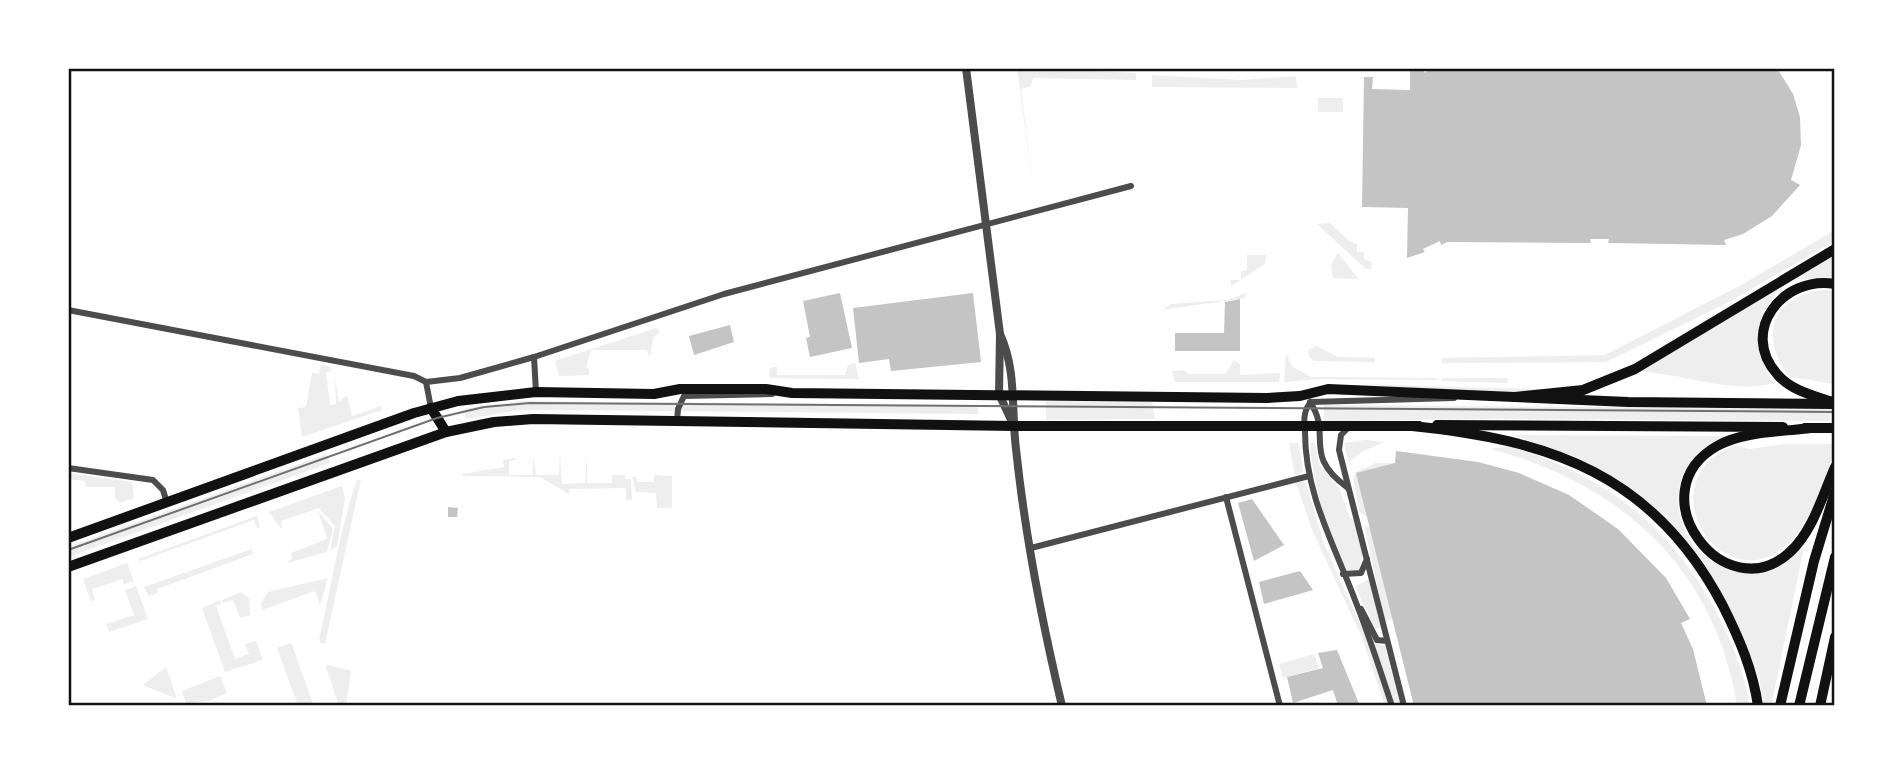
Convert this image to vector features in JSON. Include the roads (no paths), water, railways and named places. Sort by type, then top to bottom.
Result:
[{"type":"highway","points":[[1515,397],[1567,393],[1608,381],[1635,369],[1835,249]]},
{"type":"highway","points":[[1835,284],[1805,283],[1785,294],[1770,313],[1764,336],[1769,361],[1779,377],[1792,387],[1835,404]]},
{"type":"highway","points":[[1412,426],[1485,434],[1536,447],[1594,471],[1640,502],[1680,540],[1714,590],[1744,649],[1758,706]]},
{"type":"highway","points":[[1811,428],[1728,441],[1699,461],[1687,482],[1685,495],[1687,521],[1695,538],[1709,553],[1732,565],[1755,567],[1779,559],[1790,552],[1806,530],[1835,467]]},
{"type":"highway","points":[[1780,706],[1814,561],[1835,492]]},
{"type":"highway","points":[[1799,706],[1835,557]]},
{"type":"highway","points":[[1820,706],[1835,637]]},
{"type":"main road","points":[[68,538],[431,408],[499,395],[536,392],[654,394],[680,388],[766,389],[792,393],[1300,396],[1328,389],[1413,391],[1473,397],[1835,404]]},
{"type":"main road","points":[[431,408],[446,432]]},
{"type":"main road","points":[[68,567],[446,432],[494,422],[533,419],[1014,426],[1544,424],[1835,428]]},
{"type":"street","points":[[966,68],[1000,334],[999,394],[1014,426]]},
{"type":"street","points":[[68,310],[414,376],[426,382],[460,377],[534,357],[724,294],[1131,186]]},
{"type":"street","points":[[1000,334],[1007,348],[1014,394],[1014,426],[1040,609],[1062,706]]},
{"type":"street","points":[[534,357],[536,392]]},
{"type":"street","points":[[426,382],[431,408]]},
{"type":"street","points":[[677,421],[678,409],[684,396],[792,393]]},
{"type":"street","points":[[1300,396],[1311,402],[1473,397]]},
{"type":"street","points":[[1311,402],[1306,407],[1304,426],[1309,476],[1321,519],[1343,574],[1377,640],[1387,641]]},
{"type":"street","points":[[1311,402],[1318,426],[1322,462],[1333,477],[1348,488]]},
{"type":"street","points":[[1350,426],[1338,443],[1404,706]]},
{"type":"street","points":[[68,468],[153,480],[163,490],[167,503]]},
{"type":"street","points":[[1031,548],[1309,476]]},
{"type":"street","points":[[1226,497],[1280,706]]},
{"type":"street","points":[[1343,574],[1361,573],[1367,556]]},
{"type":"street","points":[[1355,598],[1392,706]]},
{"type":"tram line","points":[[68,550],[437,418],[484,407],[530,403],[1835,412]]}]
